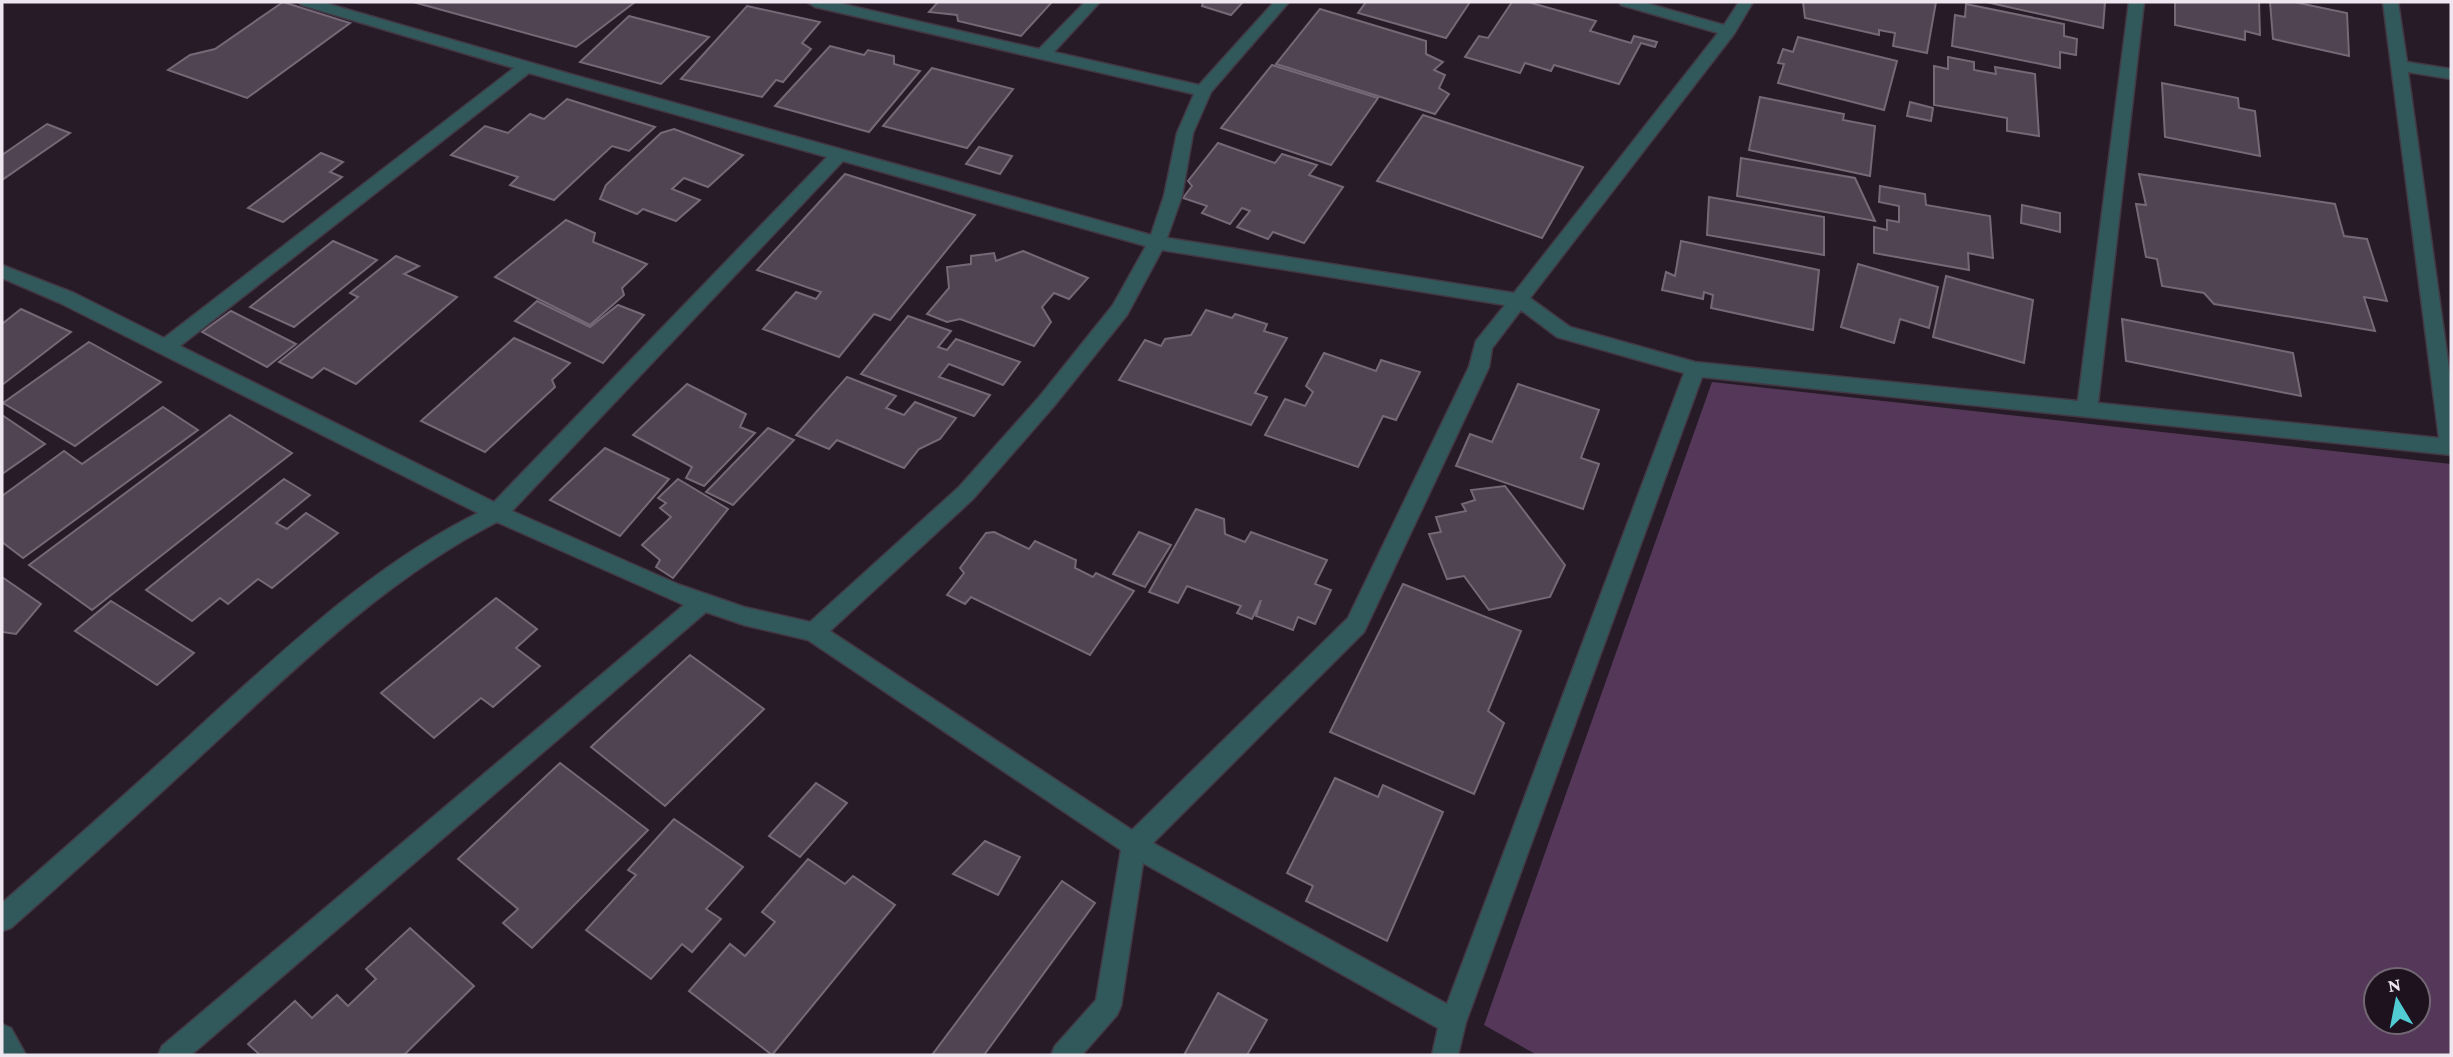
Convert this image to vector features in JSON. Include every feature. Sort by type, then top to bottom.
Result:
[{"type":"street","points":[[306,2],[526,67],[1157,243],[1521,301],[1564,332],[1695,369],[2451,447],[2391,2]]},
{"type":"street","points":[[815,2],[1203,91]]},
{"type":"street","points":[[1042,55],[1093,2]]},
{"type":"street","points":[[814,632],[966,493],[1047,401],[1120,310],[1157,243],[1173,196],[1185,133],[1203,91],[1282,2]]},
{"type":"street","points":[[1626,2],[1728,31]]},
{"type":"street","points":[[1063,1055],[1108,1006],[1134,845],[1356,625],[1479,367],[1483,346],[1521,301],[1728,31],[1746,2]]},
{"type":"street","points":[[2087,409],[2137,2]]},
{"type":"street","points":[[2398,65],[2451,74]]},
{"type":"street","points":[[165,348],[526,67]]},
{"type":"street","points":[[2,919],[96,837],[306,644],[423,554],[496,513],[840,154]]},
{"type":"street","points":[[2,271],[67,298],[496,513],[673,592],[744,616],[814,632],[1134,845],[1453,1022]]},
{"type":"street","points":[[1445,1055],[1453,1022],[1695,369]]},
{"type":"street","points":[[171,1055],[703,602]]},
{"type":"street","points":[[2,1037],[13,1055]]},
{"type":"shaded area","points":[[1712,382],[2451,464],[2451,1055],[1537,1055],[1484,1025]]},
{"type":"building","points":[[283,2],[350,23],[247,98],[168,70],[190,55],[215,49]]},
{"type":"building","points":[[413,2],[635,2],[576,47]]},
{"type":"building","points":[[938,2],[1052,2],[1021,36],[958,21],[957,15],[929,12]]},
{"type":"building","points":[[1203,2],[1243,2],[1231,15],[1202,6]]},
{"type":"building","points":[[1366,2],[1470,2],[1446,38],[1358,13]]},
{"type":"building","points":[[1512,2],[1528,2],[1596,21],[1590,31],[1631,43],[1634,36],[1657,42],[1655,47],[1641,43],[1619,84],[1554,65],[1551,71],[1525,63],[1520,73],[1465,57],[1479,36],[1488,38]]},
{"type":"building","points":[[1803,2],[1936,2],[1927,53],[1893,46],[1895,33],[1879,30],[1879,35],[1805,18]]},
{"type":"building","points":[[1986,2],[2105,2],[2103,28]]},
{"type":"building","points":[[2175,2],[2259,2],[2260,35],[2245,31],[2245,40],[2175,25]]},
{"type":"building","points":[[2270,2],[2294,2],[2347,13],[2349,56],[2273,39]]},
{"type":"building","points":[[1966,4],[2064,24],[2064,36],[2077,39],[2076,55],[2060,52],[2060,68],[1952,46],[1955,15],[1965,17]]},
{"type":"building","points":[[747,6],[820,22],[802,43],[811,49],[783,82],[776,80],[762,97],[681,79]]},
{"type":"building","points":[[1320,9],[1426,41],[1426,54],[1443,62],[1434,70],[1445,75],[1439,88],[1449,94],[1435,114],[1276,64]]},
{"type":"building","points":[[629,16],[709,37],[661,84],[580,62]]},
{"type":"building","points":[[1798,37],[1897,61],[1884,110],[1778,83],[1784,64],[1778,63],[1783,49],[1793,52]]},
{"type":"building","points":[[830,46],[864,55],[868,50],[894,56],[894,64],[920,71],[869,132],[775,106]]},
{"type":"building","points":[[1948,57],[1974,62],[1974,70],[1996,74],[1995,67],[2035,74],[2039,136],[2007,131],[2007,118],[1934,105],[1934,66],[1948,69]]},
{"type":"building","points":[[1272,65],[1378,98],[1331,165],[1221,128]]},
{"type":"building","points":[[932,68],[1013,89],[967,148],[883,126]]},
{"type":"building","points":[[2162,83],[2238,98],[2239,108],[2255,111],[2260,156],[2165,137]]},
{"type":"building","points":[[1760,97],[1844,114],[1843,120],[1875,126],[1870,176],[1749,150]]},
{"type":"building","points":[[567,99],[655,127],[629,151],[612,146],[554,200],[510,185],[518,177],[451,155],[485,126],[508,133],[530,114],[544,119]]},
{"type":"building","points":[[1910,102],[1933,108],[1931,121],[1907,116]]},
{"type":"building","points":[[1423,115],[1583,167],[1542,238],[1377,181]]},
{"type":"building","points":[[47,124],[70,133],[2,180],[2,155]]},
{"type":"building","points":[[674,129],[743,155],[708,187],[684,178],[672,189],[700,200],[676,221],[643,209],[637,214],[600,199],[606,185],[661,133]]},
{"type":"building","points":[[1218,143],[1275,163],[1282,154],[1317,165],[1309,175],[1343,187],[1304,243],[1273,232],[1268,239],[1237,227],[1250,211],[1242,208],[1230,224],[1202,213],[1207,206],[1183,198],[1192,186],[1188,181]]},
{"type":"building","points":[[979,147],[1012,156],[1000,174],[966,164]]},
{"type":"building","points":[[321,153],[343,162],[330,172],[342,177],[283,222],[248,208]]},
{"type":"building","points":[[1741,158],[1855,178],[1875,221],[1737,196]]},
{"type":"building","points":[[845,174],[975,215],[890,320],[874,314],[839,357],[763,329],[796,292],[816,299],[821,292],[757,270]]},
{"type":"building","points":[[2139,174],[2335,204],[2344,236],[2367,239],[2387,301],[2364,297],[2375,331],[2214,304],[2204,293],[2162,286],[2157,259],[2146,257],[2136,204],[2146,205]]},
{"type":"building","points":[[1880,186],[1925,194],[1926,205],[1990,216],[1993,258],[1968,253],[1969,270],[1874,253],[1874,227],[1887,230],[1887,220],[1899,222],[1899,206],[1879,202]]},
{"type":"building","points":[[1709,197],[1824,217],[1824,255],[1707,235]]},
{"type":"building","points":[[2022,205],[2060,213],[2060,232],[2021,223]]},
{"type":"building","points":[[566,220],[595,233],[593,242],[647,264],[622,288],[624,295],[590,325],[495,277]]},
{"type":"building","points":[[333,241],[377,260],[294,327],[250,307]]},
{"type":"building","points":[[1681,241],[1819,270],[1813,330],[1711,308],[1713,295],[1704,292],[1703,299],[1662,290],[1666,272],[1675,276]]},
{"type":"building","points":[[1023,251],[1088,278],[1069,299],[1054,293],[1042,307],[1051,322],[1034,346],[960,319],[947,322],[927,314],[949,288],[947,267],[971,264],[971,256],[994,253],[996,261]]},
{"type":"building","points":[[396,256],[419,266],[404,274],[457,297],[356,384],[324,368],[312,378],[279,362],[358,297],[350,293]]},
{"type":"building","points":[[1858,264],[1938,287],[1929,328],[1900,319],[1894,343],[1841,327]]},
{"type":"building","points":[[1946,276],[2033,300],[2024,363],[1933,337]]},
{"type":"building","points":[[537,301],[590,327],[618,305],[644,315],[603,363],[515,321]]},
{"type":"building","points":[[21,309],[71,332],[2,385],[2,324]]},
{"type":"building","points":[[1206,310],[1232,318],[1235,314],[1267,324],[1264,331],[1287,338],[1255,393],[1267,397],[1251,425],[1119,380],[1145,340],[1161,346],[1165,339],[1191,335]]},
{"type":"building","points":[[231,311],[296,344],[267,367],[202,332]]},
{"type":"building","points":[[908,316],[951,331],[938,347],[947,350],[956,339],[1020,362],[1003,385],[949,364],[939,377],[990,395],[974,416],[861,374]]},
{"type":"building","points":[[2122,319],[2293,353],[2301,396],[2126,361]]},
{"type":"building","points":[[514,338],[570,363],[552,380],[555,387],[485,452],[421,421]]},
{"type":"building","points":[[89,342],[161,382],[75,446],[3,403]]},
{"type":"building","points":[[1324,353],[1376,371],[1381,360],[1420,372],[1396,420],[1383,416],[1358,467],[1265,435],[1285,399],[1305,406],[1313,392],[1306,386]]},
{"type":"building","points":[[847,377],[896,396],[886,408],[904,415],[915,402],[956,418],[940,439],[919,449],[904,468],[837,440],[829,449],[796,435]]},
{"type":"building","points":[[687,384],[746,414],[740,427],[755,433],[704,486],[686,478],[692,467],[633,435]]},
{"type":"building","points":[[1518,384],[1599,410],[1581,458],[1599,464],[1583,509],[1456,466],[1470,434],[1492,442]]},
{"type":"building","points":[[163,407],[198,430],[23,558],[2,542],[2,496],[64,451],[82,464]]},
{"type":"building","points":[[2,415],[45,444],[2,474]]},
{"type":"building","points":[[230,415],[292,453],[92,610],[29,565]]},
{"type":"building","points":[[768,428],[794,440],[733,505],[706,492]]},
{"type":"building","points":[[605,448],[669,479],[620,536],[550,500]]},
{"type":"building","points":[[284,479],[310,495],[276,523],[287,529],[306,513],[338,533],[272,588],[258,579],[228,604],[220,598],[192,621],[146,590]]},
{"type":"building","points":[[678,479],[728,509],[673,578],[656,567],[660,560],[642,545],[671,517],[660,508],[666,503],[658,498]]},
{"type":"building","points":[[1505,486],[1565,565],[1550,597],[1489,610],[1464,576],[1447,579],[1429,534],[1441,532],[1436,517],[1466,511],[1462,504],[1475,500],[1471,490]]},
{"type":"building","points":[[1196,509],[1224,519],[1225,534],[1245,542],[1251,532],[1327,560],[1315,584],[1331,590],[1315,624],[1298,617],[1293,630],[1256,616],[1261,600],[1252,619],[1237,613],[1241,606],[1187,586],[1178,603],[1149,592]]},
{"type":"building","points":[[994,532],[1029,549],[1035,541],[1076,560],[1075,568],[1093,577],[1096,573],[1134,591],[1090,655],[971,597],[965,604],[947,595],[964,573],[960,568],[986,533]]},
{"type":"building","points":[[1139,532],[1171,545],[1145,587],[1113,574]]},
{"type":"building","points":[[2,577],[41,604],[16,634],[2,632]]},
{"type":"building","points":[[1403,584],[1521,631],[1488,711],[1504,723],[1474,794],[1330,732]]},
{"type":"building","points":[[496,598],[537,629],[516,648],[540,666],[493,707],[481,698],[434,738],[381,693]]},
{"type":"building","points":[[111,601],[194,653],[157,685],[75,631]]},
{"type":"building","points":[[690,655],[764,709],[665,806],[591,747]]},
{"type":"building","points":[[560,763],[648,830],[532,948],[503,923],[518,909],[458,859]]},
{"type":"building","points":[[1335,778],[1378,797],[1383,785],[1443,812],[1387,941],[1306,901],[1313,886],[1287,873]]},
{"type":"building","points":[[816,783],[847,803],[800,857],[769,836]]},
{"type":"building","points":[[674,819],[743,867],[706,909],[721,919],[692,952],[682,944],[651,979],[586,930],[636,875],[628,870]]},
{"type":"building","points":[[985,841],[1020,857],[998,895],[953,874]]},
{"type":"building","points":[[808,859],[845,884],[853,876],[895,905],[772,1055],[689,991],[730,944],[745,956],[775,922],[762,912]]},
{"type":"building","points":[[1062,881],[1095,903],[984,1055],[932,1055]]},
{"type":"building","points":[[410,928],[474,986],[404,1055],[260,1055],[248,1044],[295,1001],[312,1018],[337,995],[348,1006],[376,979],[366,969]]},
{"type":"building","points":[[1218,993],[1267,1020],[1247,1055],[1184,1055]]}]
